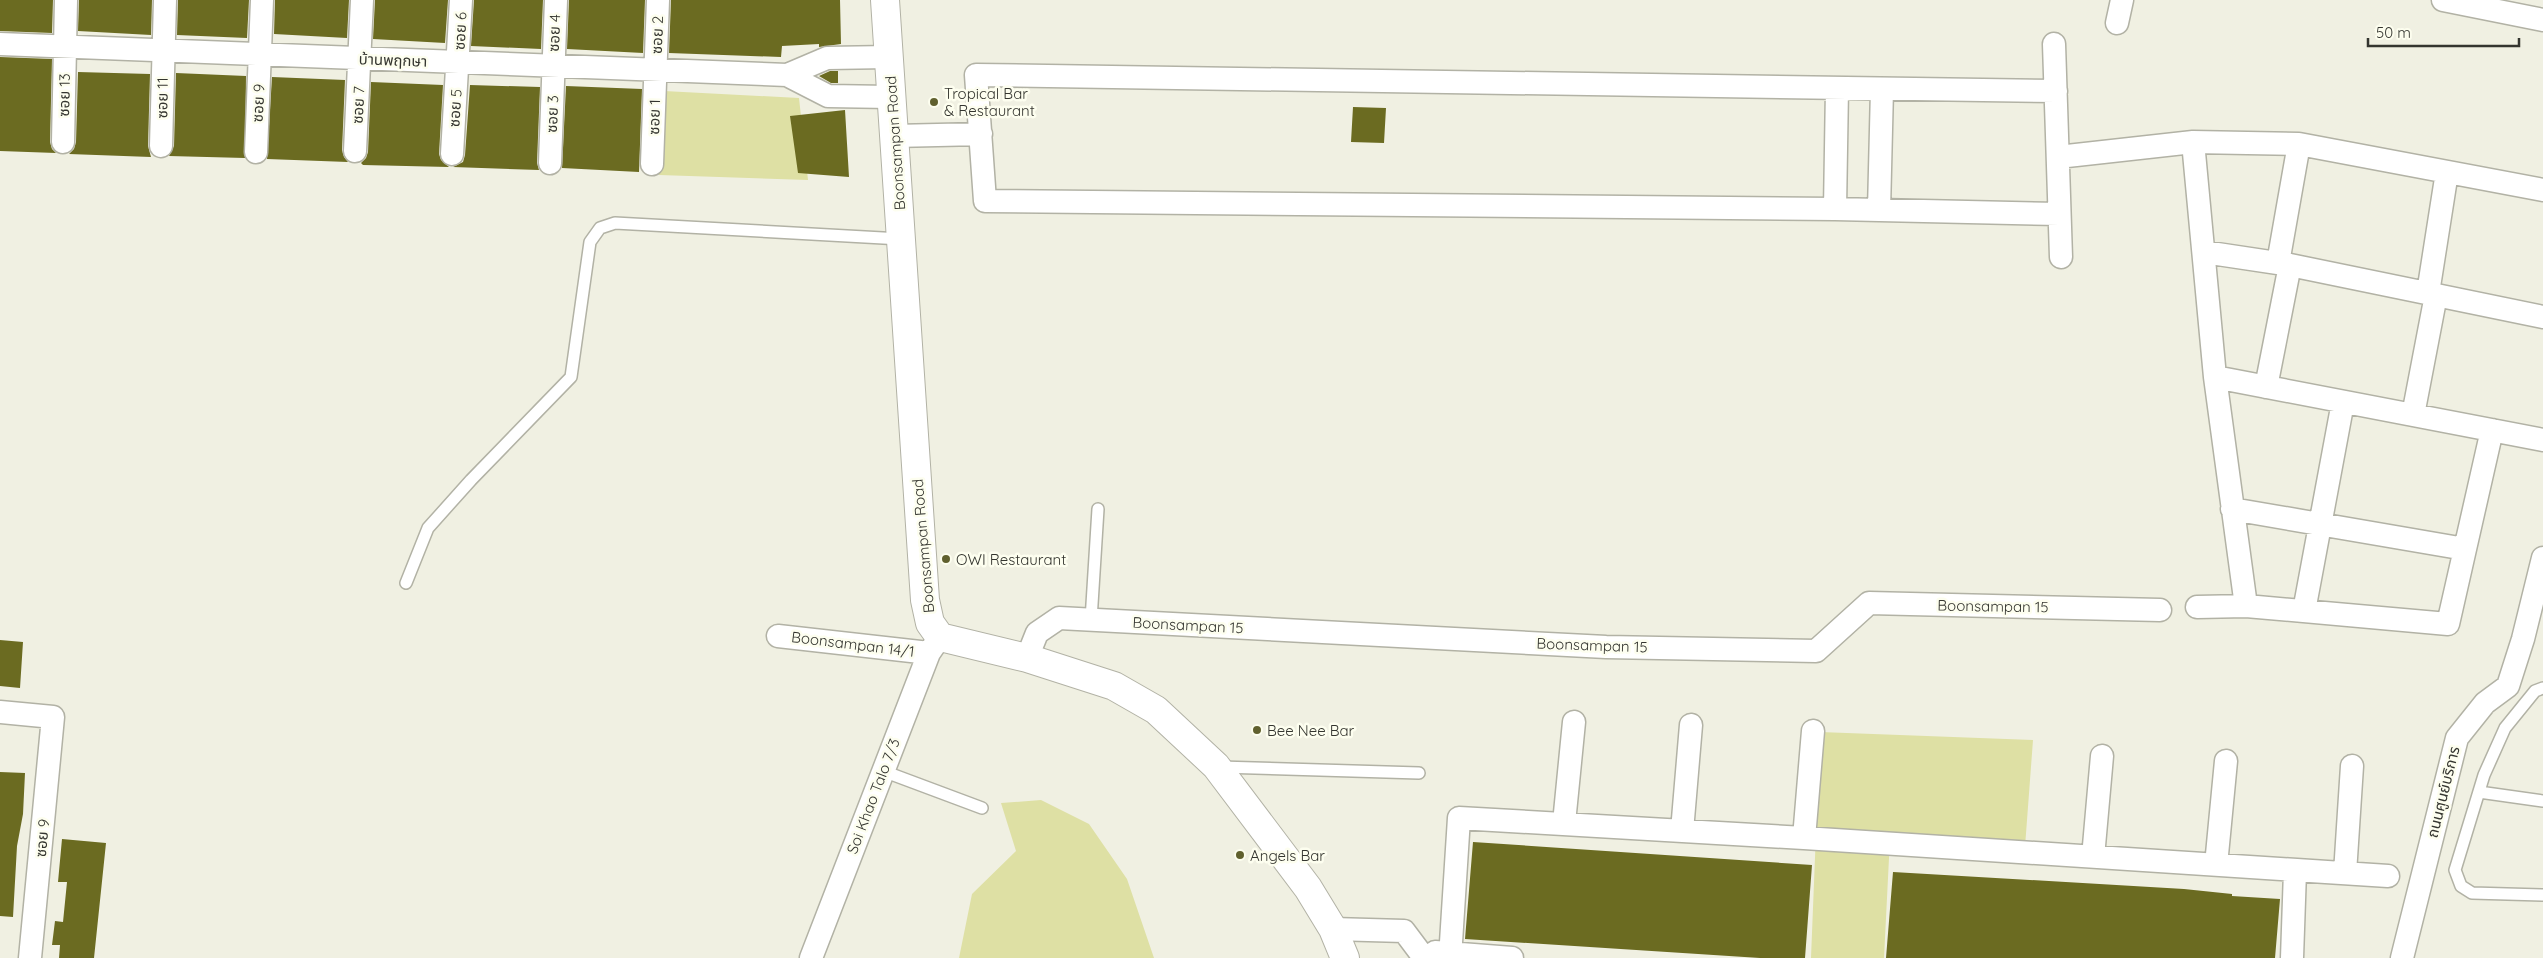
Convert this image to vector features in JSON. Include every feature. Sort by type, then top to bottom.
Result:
[{"type":"street","name":"ซอย 13","points":[[63,142],[66,0]]},
{"type":"street","name":"ซอย 11","points":[[161,146],[165,0]]},
{"type":"street","name":"ซอย 9","points":[[256,152],[262,0]]},
{"type":"street","name":"ซอย 7","points":[[355,151],[362,0]]},
{"type":"street","name":"ซอย 6","points":[[458,62],[461,0]]},
{"type":"street","name":"ซอย 4","points":[[553,66],[556,0]]},
{"type":"street","name":"ซอย 2","points":[[656,70],[658,0]]},
{"type":"street","name":"Boonsampan Road","points":[[886,0],[890,57],[890,97],[925,600],[934,645]]},
{"type":"street","points":[[2117,23],[2122,0]]},
{"type":"street","points":[[2443,0],[2543,20]]},
{"type":"street","name":"บ้านพฤกษา","points":[[0,44],[787,75],[828,96],[890,97]]},
{"type":"street","points":[[2054,44],[2061,258]]},
{"type":"street","name":"บ้านพฤกษา","points":[[787,75],[827,58],[890,57]]},
{"type":"street","name":"ซอย 5","points":[[452,154],[458,62]]},
{"type":"street","name":"ซอย 3","points":[[550,163],[553,66]]},
{"type":"street","name":"ซอย 1","points":[[652,164],[656,70]]},
{"type":"street","points":[[2056,91],[976,76],[985,201],[1835,209],[2059,214]]},
{"type":"street","points":[[1835,209],[1837,88]]},
{"type":"street","points":[[1879,210],[1882,89]]},
{"type":"street","points":[[894,136],[981,134]]},
{"type":"street","points":[[2058,157],[2193,142],[2299,144],[2543,190]]},
{"type":"street","points":[[2193,142],[2215,377],[2246,606]]},
{"type":"street","points":[[2266,387],[2299,144]]},
{"type":"street","points":[[2413,415],[2432,294],[2447,172]]},
{"type":"street","points":[[2204,252],[2284,264],[2543,317]]},
{"type":"street","points":[[2215,377],[2543,440]]},
{"type":"street","points":[[2304,611],[2344,402]]},
{"type":"street","points":[[2197,607],[2246,606],[2448,624],[2492,430]]},
{"type":"street","points":[[2232,508],[2465,549]]},
{"type":"street","name":"ถนนศูนย์บริการ","points":[[2402,958],[2457,738],[2485,703],[2508,686],[2523,639],[2543,558]]},
{"type":"street","name":"Boonsampan 15","points":[[1027,658],[1037,633],[1059,618],[1606,647],[1816,651],[1869,602],[2160,610]]},
{"type":"street","name":"Boonsampan 14/1","points":[[778,636],[934,645]]},
{"type":"street","points":[[934,645],[1027,658],[1114,686],[1156,710],[1216,766],[1308,888],[1333,929],[1345,958]]},
{"type":"street","name":"Soi Khao Talo 7/3","points":[[811,958],[934,645]]},
{"type":"street","name":"ซอย 9","points":[[0,712],[53,717],[30,958]]},
{"type":"street","points":[[1564,823],[1574,722]]},
{"type":"street","points":[[1682,831],[1691,725]]},
{"type":"street","points":[[1804,838],[1812,731]]},
{"type":"street","points":[[2093,857],[2102,756]]},
{"type":"street","points":[[2216,865],[2226,761]]},
{"type":"street","points":[[2345,873],[2352,766]]},
{"type":"street","points":[[1450,955],[1459,818],[1564,823],[2388,876]]},
{"type":"street","points":[[2292,958],[2295,871]]},
{"type":"street","points":[[1333,929],[1404,931],[1416,955],[1512,958]]},
{"type":"lane","points":[[406,583],[428,528],[471,480],[571,377],[590,242],[600,228],[615,223],[901,239]]},
{"type":"lane","points":[[1091,620],[1098,509]]},
{"type":"lane","points":[[2543,688],[2535,691],[2505,728],[2479,792],[2455,870],[2461,886],[2472,893],[2543,896]]},
{"type":"lane","points":[[1216,766],[1419,773]]},
{"type":"lane","points":[[883,772],[982,808]]},
{"type":"lane","points":[[2479,792],[2543,801]]},
{"type":"green space","points":[[664,91],[799,98],[808,180],[659,175]]},
{"type":"green space","points":[[1820,732],[2033,740],[2025,847],[1890,838],[1884,958],[1811,958]]},
{"type":"green space","points":[[1041,800],[1089,824],[1127,879],[1154,958],[959,958],[972,894],[1016,851],[1001,803]]},
{"type":"building","points":[[0,0],[53,0],[52,33],[0,31]]},
{"type":"building","points":[[79,0],[152,0],[151,35],[78,31]]},
{"type":"building","points":[[178,0],[249,0],[247,38],[177,35]]},
{"type":"building","points":[[275,0],[349,0],[347,38],[274,34]]},
{"type":"building","points":[[375,0],[448,0],[445,43],[373,39]]},
{"type":"building","points":[[474,0],[543,0],[541,49],[471,46]]},
{"type":"building","points":[[569,0],[645,0],[643,53],[567,49]]},
{"type":"building","points":[[671,0],[840,0],[841,44],[819,47],[819,44],[782,46],[781,57],[669,53]]},
{"type":"building","points":[[0,57],[52,59],[50,142],[52,149],[56,153],[0,151]]},
{"type":"building","points":[[830,71],[838,71],[838,83],[831,83],[819,76]]},
{"type":"building","points":[[78,72],[150,74],[148,146],[151,157],[69,154],[74,149],[76,142]]},
{"type":"building","points":[[176,73],[246,76],[245,158],[169,156],[174,146]]},
{"type":"building","points":[[272,77],[345,80],[342,150],[348,162],[267,159]]},
{"type":"building","points":[[371,82],[443,85],[439,154],[441,160],[449,167],[363,165],[361,163],[366,158],[368,152]]},
{"type":"building","points":[[470,85],[540,87],[537,163],[539,170],[453,167],[463,162],[465,155]]},
{"type":"building","points":[[566,86],[642,89],[639,172],[562,168]]},
{"type":"building","points":[[1353,107],[1386,108],[1384,143],[1351,142]]},
{"type":"building","points":[[845,110],[849,177],[798,173],[790,116]]},
{"type":"building","points":[[0,640],[23,642],[20,688],[0,686]]},
{"type":"building","points":[[0,772],[25,773],[23,814],[17,846],[13,917],[0,916]]},
{"type":"building","points":[[62,839],[106,843],[94,958],[59,958],[60,945],[52,945],[55,921],[63,922],[67,882],[58,882]]},
{"type":"building","points":[[1473,842],[1812,865],[1805,958],[1760,958],[1465,939]]},
{"type":"building","points":[[1893,872],[2184,889],[2232,894],[2232,896],[2280,899],[2275,958],[1886,958]]},
{"type":"place","name":"Tropical Bar & Restaurant","points":[[934,102]]},
{"type":"place","name":"OWI Restaurant","points":[[946,559]]},
{"type":"place","name":"Bee Nee Bar","points":[[1257,730]]},
{"type":"place","name":"Angels Bar","points":[[1240,855]]}]
